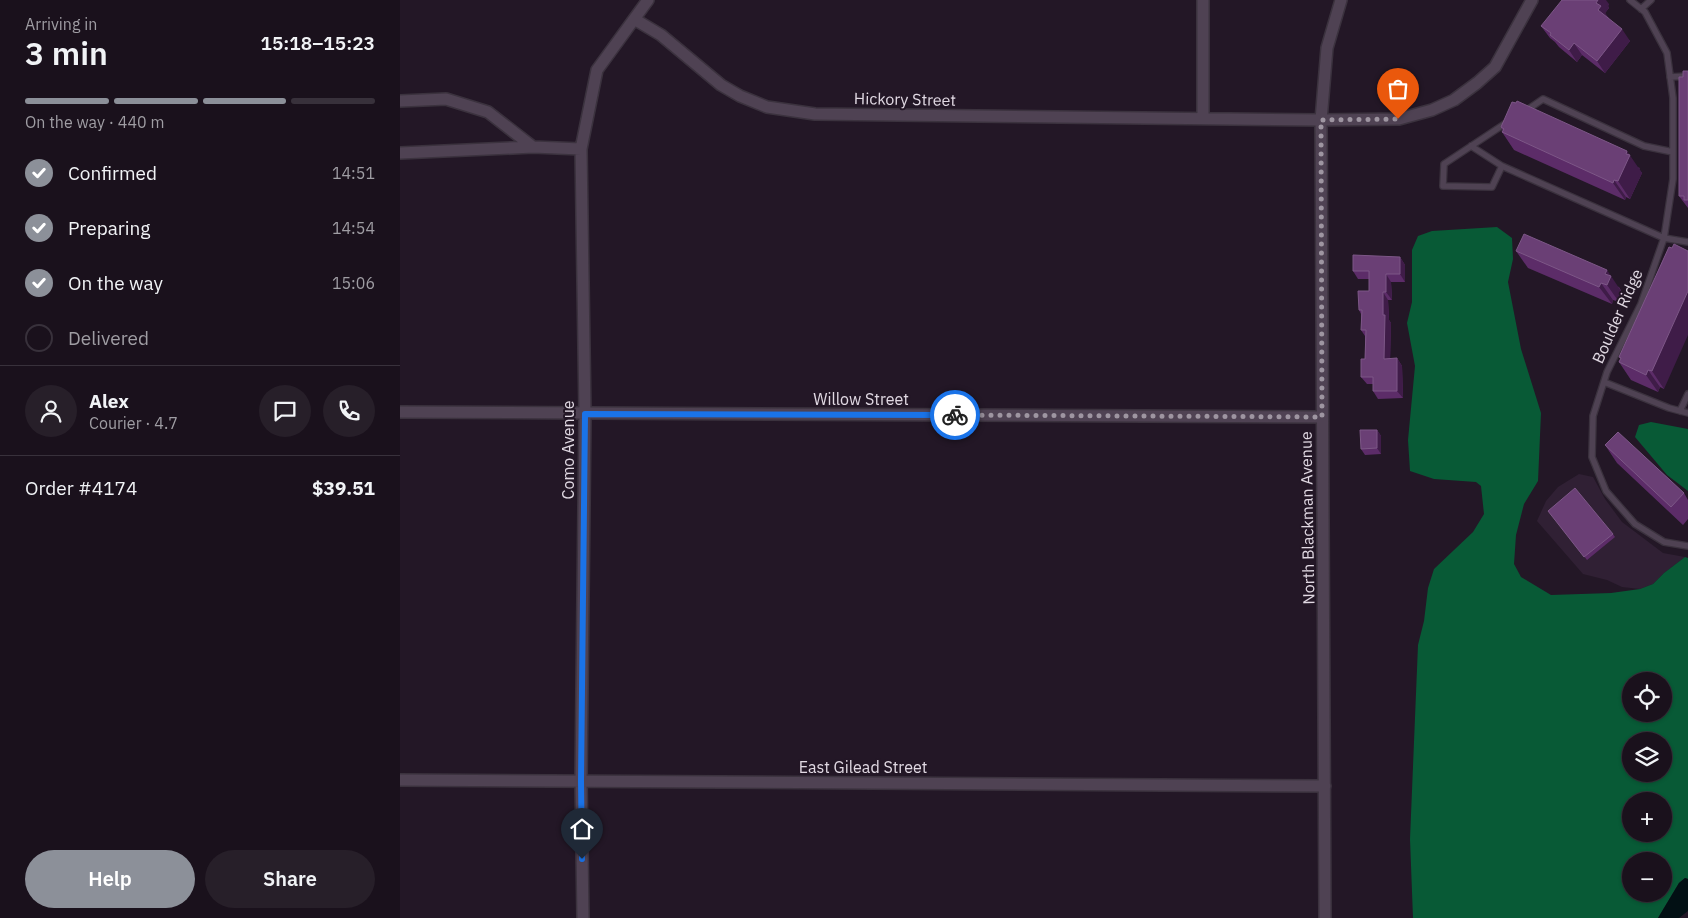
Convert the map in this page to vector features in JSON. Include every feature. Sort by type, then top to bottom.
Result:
[{"type":"street","name":"Como Avenue","points":[[583,918],[581,781],[585,414],[581,149],[597,70],[648,0]]},
{"type":"street","points":[[1202,0],[1203,118]]},
{"type":"street","name":"North Blackman Avenue","points":[[1325,918],[1326,786],[1321,120],[1327,48],[1341,0]]},
{"type":"street","points":[[1321,120],[1398,119],[1432,110],[1454,100],[1495,67],[1532,0]]},
{"type":"street","name":"Hickory Street","points":[[634,19],[661,36],[721,85],[740,96],[767,107],[785,111],[815,114],[1321,120]]},
{"type":"street","points":[[400,101],[446,98],[488,112],[533,147]]},
{"type":"street","points":[[400,153],[533,147],[581,149]]},
{"type":"street","name":"Willow Street","points":[[400,412],[1322,417]]},
{"type":"street","name":"East Gilead Street","points":[[400,780],[1326,786]]},
{"type":"lane","name":"Boulder Ridge","points":[[1630,0],[1645,12],[1667,53],[1673,98],[1673,179],[1664,238],[1641,304],[1607,372],[1594,416],[1592,457],[1606,490],[1635,524],[1664,542],[1688,546]]},
{"type":"lane","points":[[1641,9],[1651,0]]},
{"type":"lane","points":[[1670,77],[1688,76]]},
{"type":"lane","points":[[1519,115],[1543,99],[1644,146],[1673,152]]},
{"type":"lane","points":[[1502,166],[1492,187],[1443,186],[1444,164],[1511,120]]},
{"type":"lane","points":[[1471,146],[1502,166],[1664,238],[1688,242]]},
{"type":"lane","points":[[1604,382],[1669,408],[1688,413]]},
{"type":"lane","points":[[1680,411],[1688,394]]},
{"type":"shaded area","points":[[1579,474],[1593,477],[1605,499],[1622,522],[1663,553],[1685,557],[1653,584],[1640,589],[1622,587],[1607,580],[1583,574],[1537,521],[1546,501],[1558,487]]},
{"type":"shaded area","points":[[1685,878],[1688,879],[1688,911],[1679,918],[1658,918],[1668,902],[1672,902],[1672,895],[1679,883]]},
{"type":"green space","points":[[1497,227],[1512,238],[1513,259],[1508,282],[1521,349],[1541,413],[1538,481],[1524,504],[1516,535],[1514,564],[1521,577],[1551,595],[1611,593],[1640,589],[1653,584],[1685,557],[1688,558],[1688,879],[1685,878],[1679,883],[1672,895],[1672,852],[1622,852],[1622,902],[1668,902],[1658,918],[1413,918],[1410,839],[1418,645],[1424,621],[1428,588],[1434,569],[1473,532],[1484,514],[1481,486],[1476,482],[1434,479],[1410,471],[1408,440],[1415,366],[1407,323],[1412,302],[1412,250],[1418,236],[1432,231]]},
{"type":"green space","points":[[1651,422],[1688,429],[1688,491],[1667,475],[1635,437],[1639,425]]},
{"type":"building","points":[[1562,0],[1598,0],[1596,3],[1601,6],[1598,10],[1622,29],[1597,61],[1574,43],[1569,50],[1541,26]]},
{"type":"building","points":[[1683,71],[1688,71],[1688,200],[1684,200],[1684,196],[1679,196],[1679,77],[1683,77]]},
{"type":"building","points":[[1517,101],[1627,151],[1626,154],[1630,155],[1618,181],[1614,180],[1613,183],[1502,132],[1504,129],[1501,127],[1512,102],[1516,103]]},
{"type":"building","points":[[1524,234],[1607,270],[1605,274],[1611,276],[1607,285],[1601,283],[1599,287],[1516,251]]},
{"type":"building","points":[[1674,244],[1688,251],[1688,291],[1652,371],[1648,370],[1646,375],[1619,362],[1621,358],[1619,357],[1669,247],[1672,248]]},
{"type":"building","points":[[1353,255],[1400,257],[1400,274],[1386,274],[1386,292],[1383,292],[1383,315],[1385,315],[1384,359],[1397,358],[1397,391],[1373,391],[1373,377],[1361,377],[1361,359],[1365,359],[1366,330],[1361,330],[1362,310],[1359,310],[1358,291],[1369,291],[1369,271],[1353,271]]},
{"type":"building","points":[[1360,430],[1377,430],[1377,448],[1361,449]]},
{"type":"building","points":[[1618,432],[1684,493],[1671,507],[1605,445]]},
{"type":"building","points":[[1575,488],[1613,534],[1584,557],[1548,511]]},
{"type":"way so far","points":[[955,415],[1322,417],[1321,120],[1398,119]]},
{"type":"route","points":[[582,859],[581,781],[585,414],[955,415]]}]
